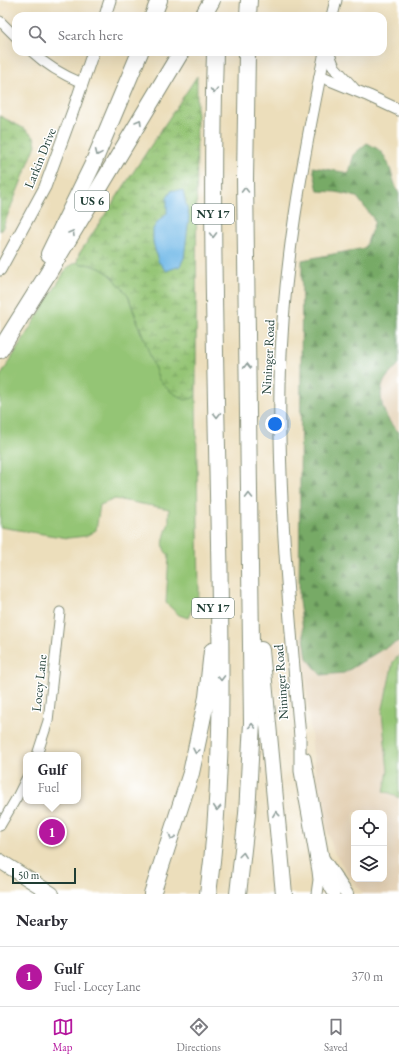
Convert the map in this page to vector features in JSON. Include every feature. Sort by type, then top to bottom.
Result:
[{"type":"highway","points":[[154,12],[159,0]]},
{"type":"highway","points":[[205,12],[212,0]]},
{"type":"highway","points":[[216,0],[216,12]]},
{"type":"highway","points":[[248,12],[249,0]]},
{"type":"highway","name":"US 6","points":[[138,56],[112,122],[92,166],[0,350],[47,275],[179,56]]},
{"type":"highway","name":"NY 17","points":[[154,890],[188,786],[198,746],[207,697],[212,650],[212,582],[218,499],[213,174],[215,56]]},
{"type":"highway","name":"NY 17","points":[[247,56],[245,179],[250,535],[258,592],[266,712],[284,894]]},
{"type":"highway","points":[[208,894],[218,801],[221,738],[222,685],[218,499]]},
{"type":"highway","points":[[238,894],[246,822],[251,738],[252,657],[250,535]]},
{"type":"main road","points":[[324,860],[347,894]]},
{"type":"main road","points":[[0,862],[52,894]]},
{"type":"street","points":[[106,12],[110,0]]},
{"type":"street","points":[[333,12],[336,0]]},
{"type":"street","points":[[0,21],[12,33]]},
{"type":"street","points":[[36,56],[44,63],[67,77],[82,83]]},
{"type":"street","name":"Larkin Drive","points":[[0,270],[45,187],[92,56]]},
{"type":"street","name":"Nininger Road","points":[[317,894],[318,871],[300,772],[300,737],[282,497],[280,383],[285,309],[294,224],[301,176],[325,56]]},
{"type":"street","points":[[328,56],[334,67],[354,90]]},
{"type":"street","points":[[320,76],[399,110]]},
{"type":"street","name":"Locey Lane","points":[[38,752],[48,720],[60,612]]},
{"type":"street","name":"Nininger Road","points":[[300,737],[308,771],[328,883],[334,894]]},
{"type":"street","points":[[0,826],[23,785]]},
{"type":"street","points":[[322,894],[334,894]]},
{"type":"shaded area","points":[[399,244],[399,894],[363,894],[355,882],[387,882],[387,810],[351,810],[351,877],[334,853],[321,808],[312,746],[299,601],[302,260]]},
{"type":"green space","points":[[197,76],[196,395],[193,398],[185,400],[170,391],[159,380],[128,295],[111,275],[100,268],[87,264],[79,264],[77,262],[79,254]]},
{"type":"green space","points":[[0,116],[25,129],[34,137],[36,145],[0,231]]},
{"type":"green space","points":[[367,143],[378,149],[384,156],[399,194],[399,364],[384,381],[381,390],[381,397],[384,410],[390,423],[399,432],[399,641],[381,650],[344,673],[321,675],[307,658],[299,601],[302,260],[365,248],[375,221],[357,197],[336,192],[318,191],[313,167],[349,173],[354,154]]},
{"type":"green space","points":[[77,262],[79,264],[87,264],[100,268],[111,275],[128,295],[141,333],[193,398],[196,395],[199,594],[188,618],[179,615],[166,603],[169,555],[163,544],[169,522],[169,509],[115,499],[100,505],[96,530],[86,536],[68,538],[0,527],[0,377],[67,268]]},
{"type":"green space","points":[[399,655],[399,798],[390,793],[384,792],[388,771],[382,713],[393,662]]},
{"type":"water","points":[[172,190],[183,191],[189,217],[184,258],[180,266],[166,271],[158,261],[153,242],[153,229],[160,219],[167,214],[167,198]]},
{"type":"place","name":"Gulf","points":[[52,832]]}]
